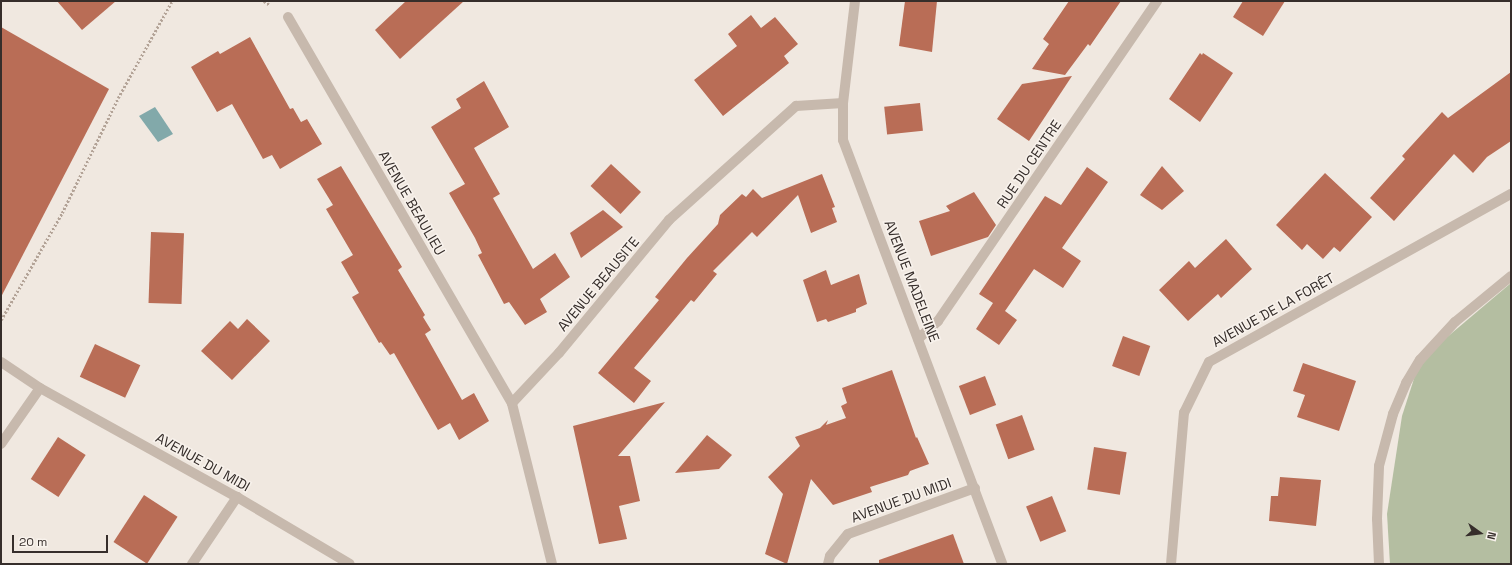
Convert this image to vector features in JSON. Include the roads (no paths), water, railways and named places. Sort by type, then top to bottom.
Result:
[{"type":"street","name":"AVENUE MADELEINE","points":[[855,1],[843,103],[843,140],[975,488],[1002,564]]},
{"type":"street","name":"RUE DU CENTRE","points":[[918,339],[938,321],[1157,1]]},
{"type":"street","name":"AVENUE BEAULIEU","points":[[288,17],[512,403]]},
{"type":"street","name":"AVENUE BEAUSITE","points":[[512,403],[559,353],[669,220],[796,106],[843,103]]},
{"type":"street","name":"AVENUE DE LA FORÊT","points":[[1171,564],[1184,413],[1209,362],[1511,194]]},
{"type":"street","points":[[1379,564],[1377,519],[1379,466],[1393,414],[1406,383],[1420,360],[1455,322],[1511,276]]},
{"type":"street","name":"AVENUE DU MIDI","points":[[1,362],[40,388],[237,497],[350,564]]},
{"type":"street","points":[[1,444],[40,388]]},
{"type":"street","points":[[512,403],[552,564]]},
{"type":"street","name":"AVENUE DU MIDI","points":[[828,564],[830,556],[848,534],[975,488]]},
{"type":"street","points":[[192,564],[237,497]]},
{"type":"water","points":[[155,107],[173,134],[158,142],[139,116]]}]
